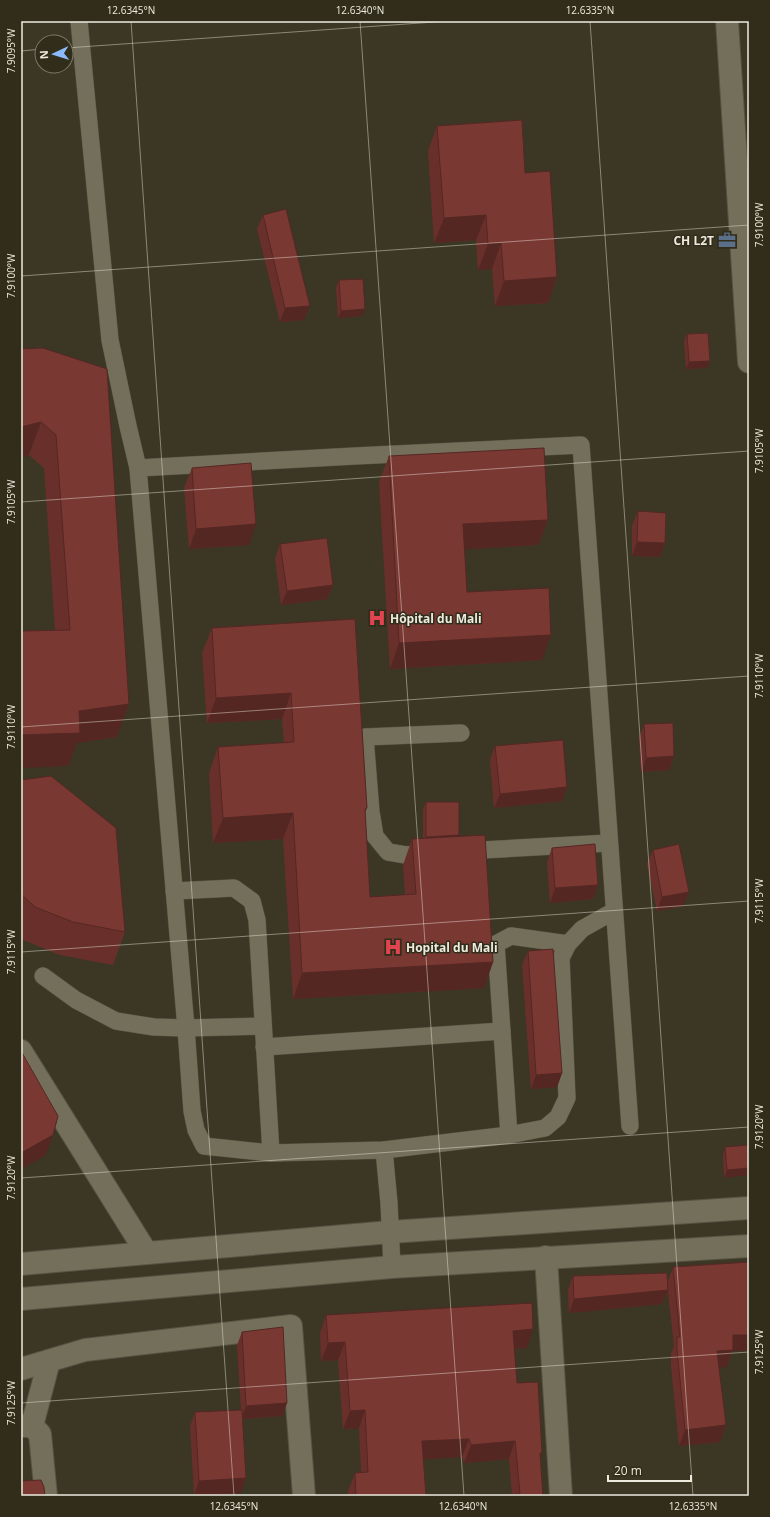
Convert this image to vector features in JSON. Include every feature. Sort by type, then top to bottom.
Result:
[{"type":"street","points":[[727,21],[742,160],[749,362]]},
{"type":"street","points":[[21,1051],[146,1252]]},
{"type":"street","points":[[21,1264],[390,1232],[749,1208]]},
{"type":"street","points":[[21,1299],[392,1267],[749,1246]]},
{"type":"street","points":[[546,1257],[561,1496]]},
{"type":"street","points":[[21,1369],[85,1350],[291,1326],[304,1496]]},
{"type":"street","points":[[46,1496],[40,1434],[26,1426],[49,1361]]},
{"type":"lane","points":[[79,21],[110,340],[138,468],[192,1111],[196,1130],[204,1146],[271,1152],[384,1150],[510,1135],[545,1128],[558,1117],[567,1098],[561,958],[568,944],[582,929],[614,911]]},
{"type":"lane","points":[[138,468],[581,445],[630,1126]]},
{"type":"lane","points":[[461,733],[365,737],[371,812],[375,836],[388,852],[406,855],[609,843]]},
{"type":"lane","points":[[174,891],[234,888],[252,901],[257,920],[271,1152]]},
{"type":"lane","points":[[510,1135],[496,944],[511,936],[568,944]]},
{"type":"lane","points":[[43,976],[76,1000],[116,1021],[154,1027],[186,1028],[263,1026]]},
{"type":"lane","points":[[264,1048],[502,1031]]},
{"type":"lane","points":[[384,1150],[389,1203],[392,1267]]},
{"type":"building","points":[[522,120],[525,173],[550,171],[557,277],[504,281],[501,243],[488,244],[486,215],[444,218],[437,126]]},
{"type":"building","points":[[286,209],[310,306],[285,308],[263,215]]},
{"type":"building","points":[[363,279],[365,309],[341,311],[339,280]]},
{"type":"building","points":[[708,333],[710,361],[689,362],[687,334]]},
{"type":"building","points":[[43,348],[107,369],[129,704],[79,711],[80,733],[21,735],[21,616],[22,631],[70,630],[56,435],[41,422],[21,427],[21,349]]},
{"type":"building","points":[[544,448],[548,520],[463,524],[467,592],[549,588],[551,635],[399,643],[389,456]]},
{"type":"building","points":[[251,463],[256,524],[196,529],[192,468]]},
{"type":"building","points":[[638,511],[666,513],[665,543],[637,542]]},
{"type":"building","points":[[327,538],[333,585],[287,591],[280,544]]},
{"type":"building","points":[[355,619],[367,808],[365,809],[370,897],[416,894],[412,839],[485,835],[493,962],[302,973],[293,813],[223,818],[218,747],[294,742],[291,693],[216,698],[212,628]]},
{"type":"building","points":[[673,723],[674,756],[646,758],[644,724]]},
{"type":"building","points":[[563,740],[567,787],[500,794],[495,746]]},
{"type":"building","points":[[51,776],[116,828],[125,932],[73,922],[35,907],[21,894],[21,780]]},
{"type":"building","points":[[426,802],[459,802],[459,835],[426,837]]},
{"type":"building","points":[[595,844],[598,885],[555,888],[552,848]]},
{"type":"building","points":[[679,844],[689,892],[662,897],[653,850]]},
{"type":"building","points":[[553,949],[562,1073],[536,1075],[528,951]]},
{"type":"building","points":[[21,1051],[58,1116],[53,1135],[21,1153]]},
{"type":"building","points":[[749,1145],[749,1168],[727,1170],[725,1147]]},
{"type":"building","points":[[749,1262],[749,1335],[733,1335],[733,1350],[717,1351],[726,1425],[685,1430],[677,1350],[677,1337],[680,1337],[673,1267]]},
{"type":"building","points":[[667,1273],[668,1290],[574,1299],[573,1276]]},
{"type":"building","points":[[532,1303],[533,1329],[513,1331],[517,1383],[538,1382],[543,1496],[491,1496],[520,1494],[515,1441],[471,1445],[469,1439],[422,1441],[426,1496],[356,1496],[355,1473],[368,1472],[365,1410],[350,1411],[345,1342],[328,1343],[326,1315]]},
{"type":"building","points":[[283,1327],[287,1403],[246,1406],[242,1332]]},
{"type":"building","points":[[242,1410],[246,1478],[199,1481],[195,1412]]},
{"type":"building","points":[[41,1480],[44,1487],[45,1496],[21,1496],[21,1481]]},
{"type":"place","name":"CH L2T","points":[[727,240]]},
{"type":"place","name":"Hôpital du Mali","points":[[377,618]]},
{"type":"place","name":"Hopital du Mali","points":[[393,947]]}]
